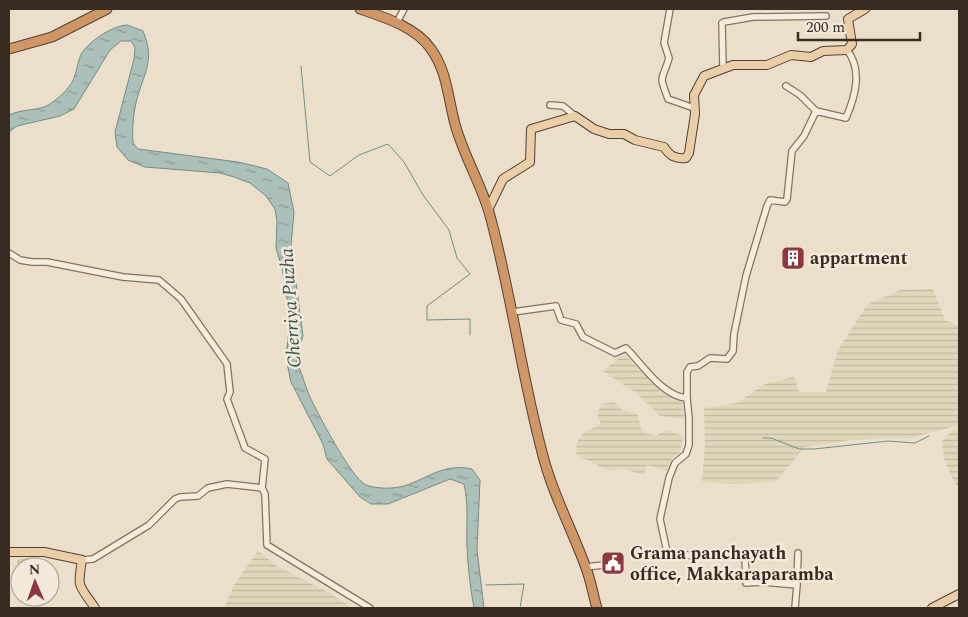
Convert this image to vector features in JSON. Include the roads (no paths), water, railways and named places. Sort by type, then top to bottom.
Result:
[{"type":"highway","points":[[9,49],[52,37],[107,9]]},
{"type":"highway","points":[[360,9],[385,17],[426,42],[440,64],[446,81],[455,124],[488,210],[513,312],[542,452],[555,495],[586,568],[597,608]]},
{"type":"main road","points":[[488,210],[503,179],[530,162],[531,129],[575,116],[594,129],[608,134],[624,134],[635,140],[664,147],[669,155],[686,158],[689,153],[694,95],[704,76],[733,65],[768,65],[791,55],[811,57],[823,51],[847,50],[852,44],[848,19],[864,9]]},
{"type":"main road","points":[[9,552],[44,552],[82,560],[78,582],[79,587],[95,608]]},
{"type":"main road","points":[[932,608],[959,594]]},
{"type":"street","points":[[396,24],[404,9]]},
{"type":"street","points":[[670,9],[664,43],[670,58],[663,70],[661,82],[668,99],[694,108]]},
{"type":"street","points":[[723,68],[722,23],[753,17],[826,16]]},
{"type":"street","points":[[786,86],[800,95],[816,111],[846,118],[856,93],[851,55],[847,50]]},
{"type":"street","points":[[550,105],[563,106],[575,116]]},
{"type":"street","points":[[797,585],[761,582],[746,583],[745,556],[736,554],[694,556],[667,552],[660,519],[669,478],[675,463],[686,454],[689,445],[690,418],[687,398],[687,372],[690,367],[698,366],[710,358],[727,359],[733,351],[734,334],[746,276],[767,206],[770,200],[785,202],[787,199],[792,151],[804,136],[816,111]]},
{"type":"street","points":[[9,253],[20,260],[47,262],[123,277],[159,280],[181,299],[227,364],[230,392],[227,399],[244,448],[265,459],[262,488],[265,494],[267,545],[370,608]]},
{"type":"street","points":[[513,312],[556,306],[561,320],[576,324],[583,337],[615,353],[626,348],[664,387],[678,397],[687,398]]},
{"type":"street","points":[[82,560],[93,559],[149,525],[174,499],[198,496],[208,488],[227,484],[262,488]]},
{"type":"street","points":[[795,608],[798,553]]},
{"type":"street","points":[[586,568],[612,564]]},
{"type":"water","name":"Cherriya Puzha","points":[[127,25],[143,31],[148,51],[147,67],[133,118],[133,143],[138,149],[238,162],[267,169],[288,183],[294,212],[291,245],[303,336],[296,357],[297,363],[313,403],[343,458],[352,470],[366,485],[380,488],[404,486],[436,472],[453,468],[472,469],[480,480],[477,550],[484,608],[474,608],[470,585],[467,507],[464,484],[450,479],[388,504],[371,504],[360,497],[327,459],[323,444],[291,382],[286,358],[290,316],[282,268],[276,248],[277,221],[275,209],[266,196],[250,183],[220,173],[145,167],[128,160],[117,147],[115,132],[134,59],[135,47],[131,41],[121,41],[110,50],[74,109],[60,116],[17,126],[9,132],[9,115],[20,111],[37,109],[53,102],[72,83],[80,56],[84,50],[98,37],[110,30]]},
{"type":"waterway","points":[[301,66],[310,162],[330,176],[359,155],[388,144],[404,162],[423,195],[449,230],[457,258],[470,274],[427,306],[427,320],[470,319],[470,335]]},
{"type":"waterway","points":[[763,438],[771,438],[799,449],[814,449],[888,441],[915,443],[929,436]]},
{"type":"waterway","points":[[486,585],[524,584],[520,608]]},
{"type":"place","name":"appartment","points":[[793,258]]},
{"type":"place","name":"Grama panchayath office, Makkaraparamba","points":[[613,563]]}]
